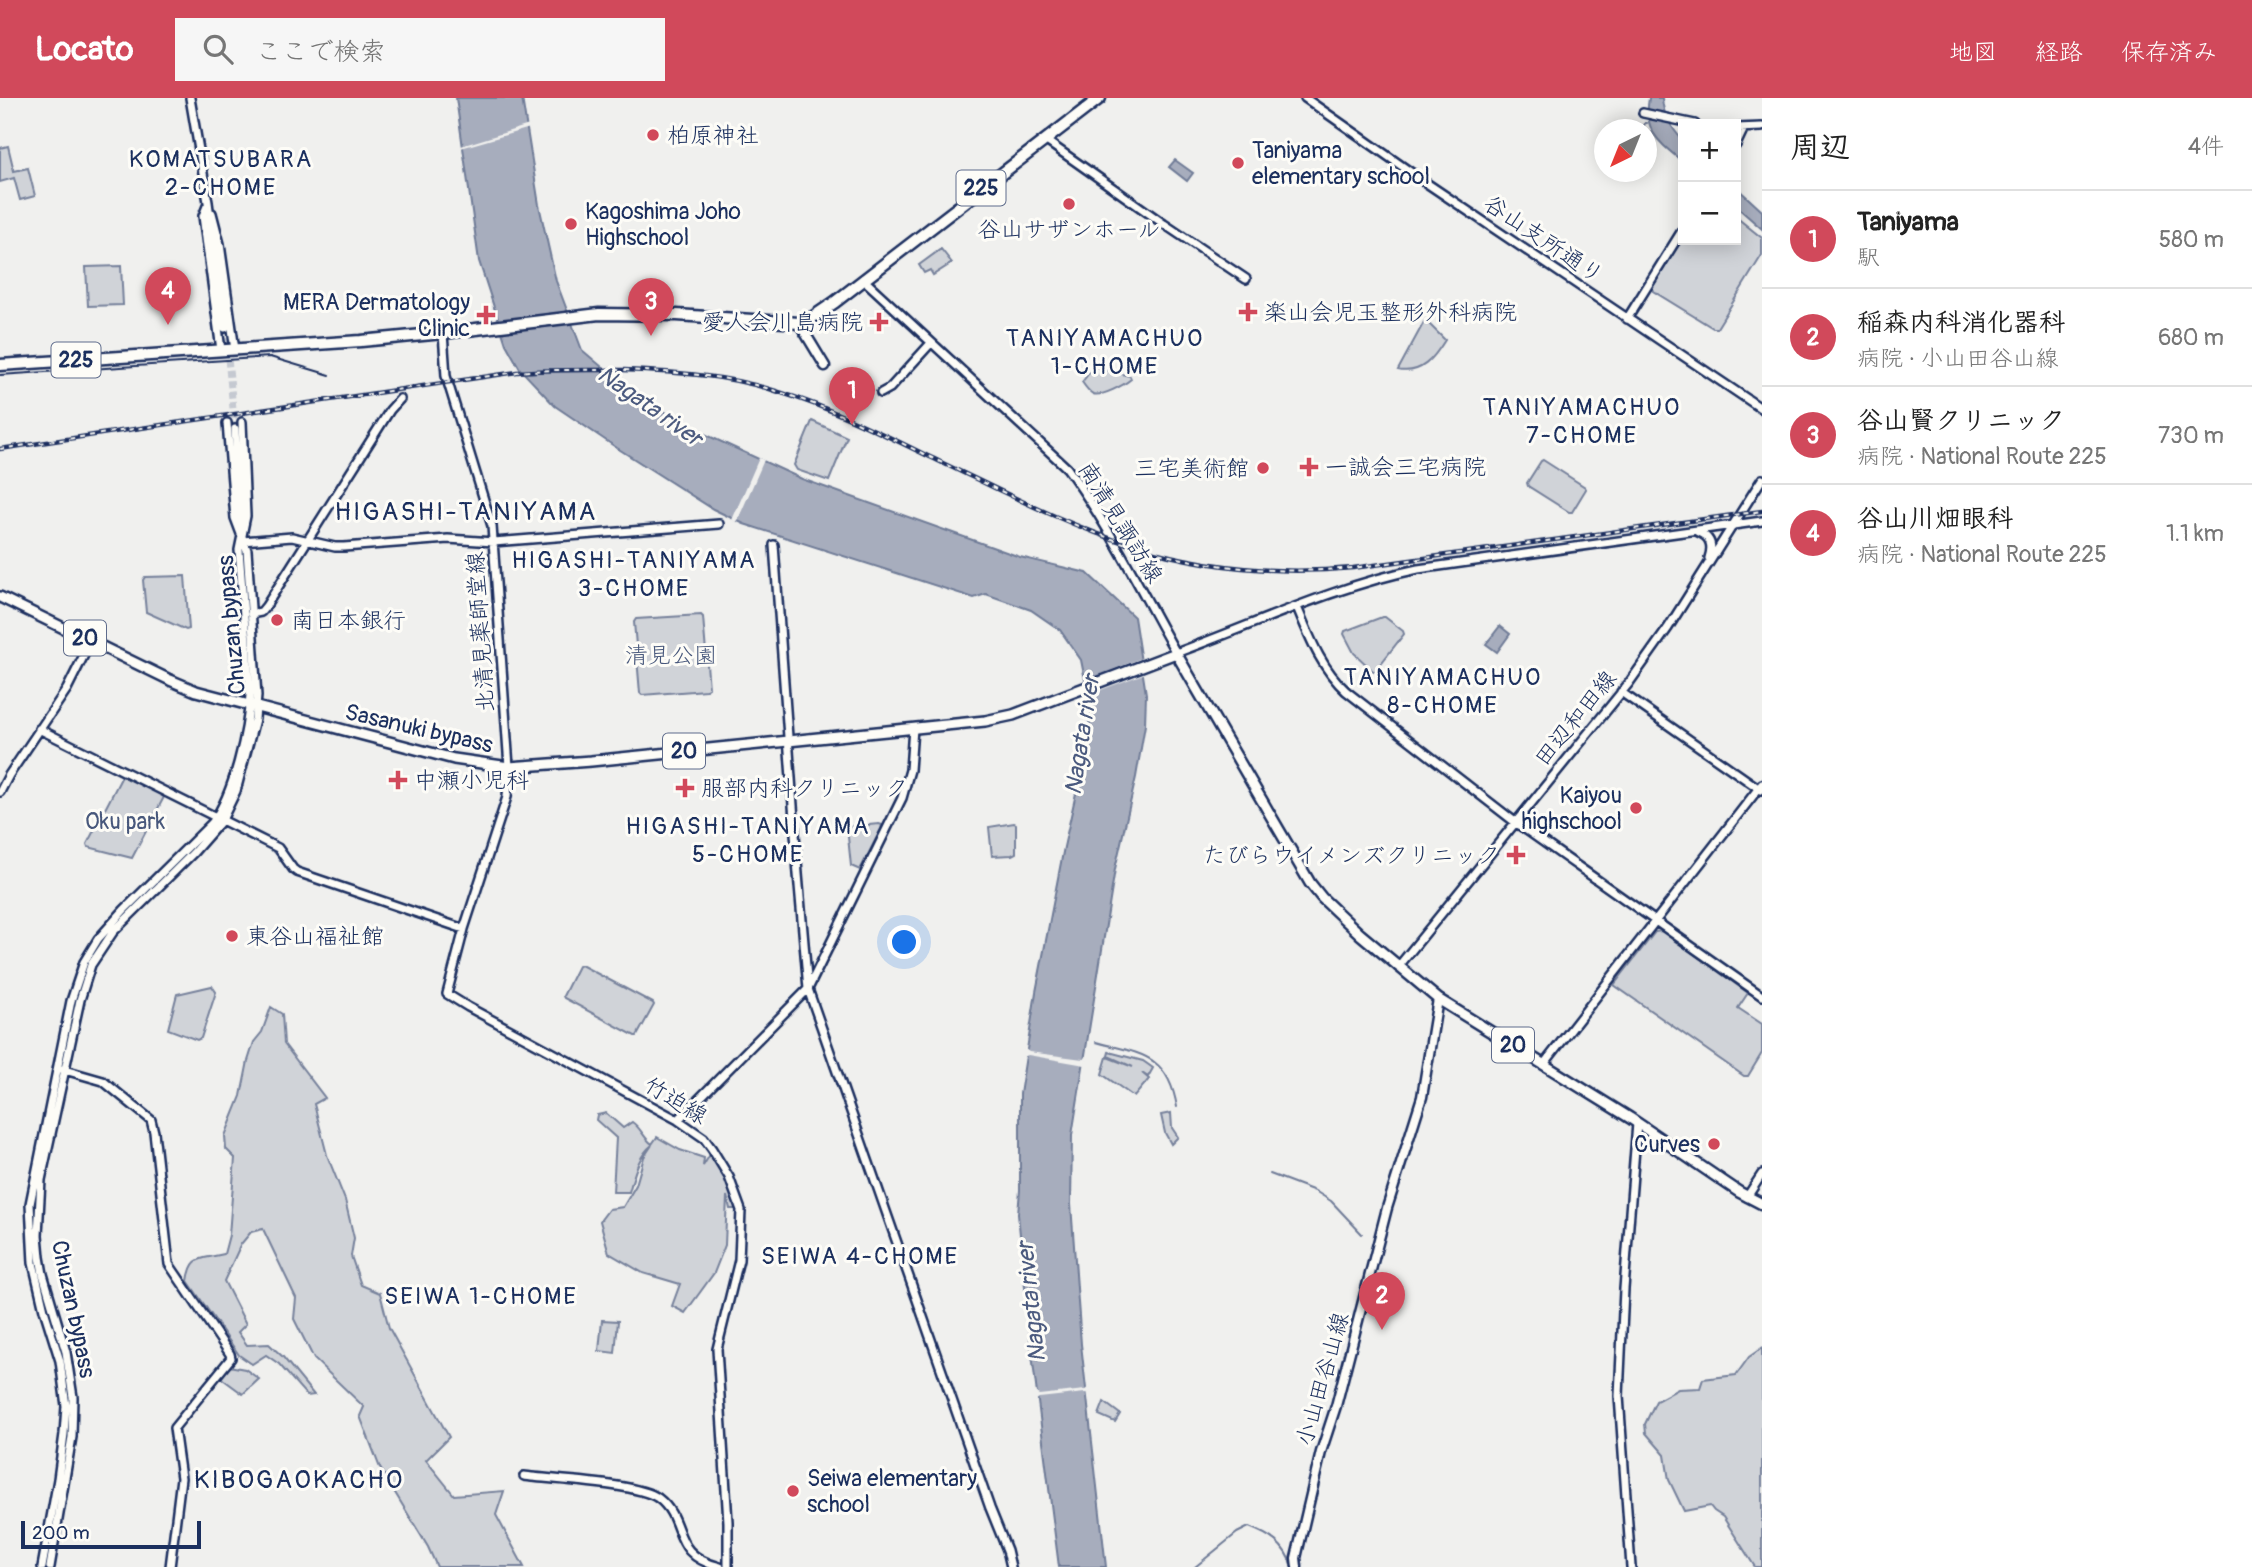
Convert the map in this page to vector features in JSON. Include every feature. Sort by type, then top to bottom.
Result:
[{"type":"highway","name":"225","points":[[0,365],[443,333],[618,313],[799,323],[813,317],[1100,98]]},
{"type":"main road","points":[[799,323],[825,366]]},
{"type":"main road","name":"Sasanuki bypass","points":[[0,597],[183,686],[454,759],[509,767],[1009,717],[1176,653]]},
{"type":"main road","name":"20","points":[[1176,653],[1310,883],[1322,898],[1398,967],[1438,999],[1762,1204]]},
{"type":"main road","name":"小山田谷山線","points":[[1297,1567],[1296,1558],[1321,1452],[1336,1406],[1387,1208],[1422,1097],[1438,999]]},
{"type":"street","points":[[190,98],[208,202],[225,328]]},
{"type":"street","name":"谷山支所通り","points":[[1305,98],[1762,409]]},
{"type":"street","points":[[1643,113],[1678,120]]},
{"type":"street","points":[[1741,128],[1762,127]]},
{"type":"street","points":[[1045,139],[1247,279]]},
{"type":"street","points":[[208,202],[220,244],[235,349]]},
{"type":"street","points":[[208,202],[203,216],[221,350]]},
{"type":"street","points":[[1627,319],[1678,237]]},
{"type":"street","name":"南清見諏訪線","points":[[863,279],[1067,468],[1120,553],[1176,653]]},
{"type":"street","name":"北清見薬師堂線","points":[[443,333],[446,376],[492,526],[509,767]]},
{"type":"street","points":[[881,393],[892,385],[931,343]]},
{"type":"street","points":[[251,614],[261,612],[266,606],[390,410],[400,399]]},
{"type":"street","points":[[242,422],[246,516],[242,541]]},
{"type":"street","points":[[227,423],[235,518],[242,541]]},
{"type":"street","points":[[234,429],[242,541]]},
{"type":"street","name":"田辺和田線","points":[[1398,967],[1621,692],[1668,628],[1762,479]]},
{"type":"street","points":[[1176,653],[1366,581],[1418,569],[1762,521]]},
{"type":"street","points":[[242,541],[292,537],[335,547],[448,539],[494,542],[719,524]]},
{"type":"street","points":[[1694,531],[1706,536],[1711,543],[1707,565]]},
{"type":"street","name":"Chuzan bypass","points":[[42,1567],[61,1456],[66,1406],[60,1361],[33,1263],[30,1204],[61,1069],[85,981],[96,955],[130,914],[193,853],[219,819],[229,792],[253,706],[247,550],[242,541]]},
{"type":"street","name":"Chuzan bypass","points":[[242,541],[239,550],[253,706]]},
{"type":"street","points":[[774,545],[808,989],[1011,1567]]},
{"type":"street","points":[[1297,607],[1317,653],[1341,687],[1515,822],[1762,996]]},
{"type":"street","points":[[0,792],[67,689],[92,641]]},
{"type":"street","points":[[1544,1064],[1761,788],[1621,692]]},
{"type":"street","points":[[678,1120],[808,989],[902,798],[910,769],[913,728]]},
{"type":"street","points":[[40,729],[278,848],[290,867],[297,872],[464,929]]},
{"type":"street","name":"竹迫線","points":[[509,767],[507,797],[464,929],[447,994],[678,1120],[710,1145],[729,1177],[741,1210],[739,1260],[717,1349],[728,1522],[728,1567]]},
{"type":"street","points":[[61,1069],[103,1081],[150,1120],[154,1132],[169,1264],[232,1358],[174,1428],[181,1478],[170,1567]]},
{"type":"street","name":"Chuzan bypass","points":[[50,1567],[72,1437],[73,1397],[66,1352],[43,1274],[38,1235],[38,1204],[61,1069]]},
{"type":"street","points":[[1631,1567],[1619,1396],[1637,1123]]},
{"type":"street","points":[[1747,1196],[1762,1174]]},
{"type":"street","points":[[524,1476],[629,1488],[650,1493],[668,1507],[685,1546],[697,1558],[720,1567]]},
{"type":"green space","points":[[8,146],[14,171],[28,168],[35,196],[20,200],[14,178],[0,182],[0,148]]},
{"type":"green space","points":[[1741,221],[1762,238],[1762,255],[1717,328],[1652,288],[1678,245],[1741,245]]},
{"type":"green space","points":[[941,249],[952,263],[933,275],[930,270],[924,273],[919,265]]},
{"type":"green space","points":[[121,266],[123,305],[88,306],[86,267]]},
{"type":"green space","points":[[1424,322],[1445,340],[1426,364],[1414,370],[1398,370]]},
{"type":"green space","points":[[1094,367],[1130,376],[1131,379],[1107,392],[1093,394],[1082,382]]},
{"type":"green space","points":[[812,421],[847,437],[829,481],[797,470],[794,465]]},
{"type":"green space","points":[[1543,460],[1585,487],[1572,512],[1528,486],[1527,483]]},
{"type":"green space","points":[[185,576],[189,629],[186,630],[146,612],[143,580],[145,577]]},
{"type":"green space","name":"清見公園","points":[[701,615],[709,688],[642,695],[634,622],[636,619]]},
{"type":"green space","points":[[1382,617],[1404,634],[1373,671],[1354,653],[1344,634],[1345,631]]},
{"type":"green space","name":"Oku park","points":[[124,775],[164,797],[132,858],[88,847],[87,844]]},
{"type":"green space","points":[[1014,823],[1016,853],[992,856],[989,827]]},
{"type":"green space","points":[[882,825],[881,829],[860,870],[851,866],[847,827]]},
{"type":"green space","points":[[1662,931],[1748,993],[1738,1008],[1762,1024],[1762,1053],[1748,1076],[1744,1076],[1614,985],[1655,932]]},
{"type":"green space","points":[[581,965],[653,1003],[637,1036],[564,998],[578,966]]},
{"type":"green space","points":[[212,986],[216,992],[201,1038],[197,1040],[168,1029],[177,994]]},
{"type":"green space","points":[[271,1007],[282,1014],[284,1044],[325,1098],[314,1104],[327,1155],[345,1200],[354,1238],[351,1256],[361,1285],[380,1293],[389,1328],[449,1437],[426,1460],[454,1495],[504,1491],[496,1515],[524,1567],[437,1567],[428,1547],[380,1468],[360,1416],[364,1407],[314,1359],[294,1319],[296,1298],[263,1229],[251,1232],[241,1244],[224,1281],[246,1324],[238,1332],[247,1345],[269,1344],[314,1395],[307,1396],[279,1364],[266,1355],[252,1364],[239,1355],[188,1281],[195,1262],[224,1254],[229,1235],[235,1158],[226,1149],[225,1136],[241,1096],[254,1042],[262,1032]]},
{"type":"green space","points":[[1109,1052],[1143,1061],[1153,1068],[1148,1077],[1142,1073],[1149,1079],[1134,1097],[1102,1074],[1107,1057],[1133,1067],[1108,1056]]},
{"type":"green space","points":[[606,1113],[623,1128],[632,1122],[652,1144],[657,1137],[680,1150],[704,1158],[703,1166],[711,1153],[727,1181],[736,1209],[730,1209],[727,1196],[725,1245],[714,1273],[685,1313],[672,1306],[680,1284],[643,1273],[609,1253],[600,1221],[609,1209],[623,1207],[636,1185],[644,1157],[652,1145],[640,1160],[629,1192],[613,1192],[616,1138],[596,1120],[597,1115]]},
{"type":"green space","points":[[1171,1113],[1172,1128],[1178,1137],[1171,1144],[1161,1115]]},
{"type":"green space","points":[[602,1320],[618,1321],[615,1353],[599,1351]]},
{"type":"green space","points":[[1762,1348],[1762,1567],[1755,1567],[1723,1517],[1710,1506],[1684,1511],[1669,1480],[1665,1455],[1646,1433],[1645,1424],[1656,1401],[1678,1389],[1700,1388],[1703,1379],[1736,1375],[1749,1357]]},
{"type":"green space","points":[[229,1366],[245,1369],[259,1379],[243,1394],[220,1377]]},
{"type":"green space","points":[[1104,1402],[1120,1414],[1115,1422],[1099,1415]]},
{"type":"water","name":"Nagata river","points":[[456,98],[522,98],[539,205],[556,281],[582,350],[622,384],[687,426],[802,479],[1020,557],[1087,573],[1134,617],[1146,694],[1145,725],[1115,869],[1072,1135],[1071,1204],[1081,1344],[1106,1567],[1059,1567],[1030,1339],[1018,1214],[1020,1094],[1036,992],[1089,735],[1090,704],[1081,660],[1060,630],[1031,610],[986,594],[974,598],[744,524],[713,509],[555,406],[520,369],[506,344],[479,261]]},
{"type":"water","points":[[1649,98],[1662,98],[1664,110],[1678,135],[1678,158],[1657,138],[1657,119],[1648,119]]},
{"type":"water","points":[[1175,160],[1193,173],[1187,181],[1169,167]]},
{"type":"water","points":[[1741,192],[1762,211],[1762,229],[1741,210]]},
{"type":"water","points":[[1500,626],[1510,634],[1497,652],[1486,644]]},
{"type":"pier","points":[[529,125],[530,128],[461,148],[461,146]]},
{"type":"pier","points":[[759,458],[764,460],[737,522],[732,520]]},
{"type":"pier","points":[[1144,657],[1146,673],[1085,696],[1082,682]]},
{"type":"pier","points":[[1024,1048],[1029,1052],[1083,1059],[1087,1057],[1085,1065],[1028,1055],[1024,1057]]},
{"type":"pier","points":[[1089,1387],[1090,1395],[1085,1393],[1039,1398],[1035,1401],[1035,1392],[1039,1395],[1085,1390]]},
{"type":"waterway","points":[[1096,1042],[1139,1054],[1159,1066],[1173,1089],[1177,1107]]},
{"type":"waterway","points":[[1270,1174],[1315,1191],[1331,1201],[1362,1234]]},
{"type":"waterway","points":[[1195,1567],[1237,1533],[1249,1527],[1276,1541],[1292,1567]]},
{"type":"tunnel","points":[[225,328],[235,429]]},
{"type":"tram line","points":[[0,375],[270,357],[330,375]]},
{"type":"railway","points":[[0,449],[517,372],[623,370],[721,378],[779,392],[856,422],[1030,505],[1107,537],[1160,554],[1242,568],[1297,571],[1353,568],[1762,511]]},
{"type":"place","name":"柏原神社","points":[[653,135]]},
{"type":"place","name":"Taniyama elementary school","points":[[1238,163]]},
{"type":"place","name":"谷山サザンホール","points":[[1069,204]]},
{"type":"place","name":"Kagoshima Joho Highschool","points":[[571,224]]},
{"type":"place","name":"楽山会児玉整形外科病院","points":[[1248,312]]},
{"type":"place","name":"MERA Dermatology Clinic","points":[[486,315]]},
{"type":"place","name":"愛人会川島病院","points":[[879,322]]},
{"type":"place","name":"谷山川畑眼科","points":[[168,325]]},
{"type":"place","name":"谷山賢クリニック","points":[[651,336]]},
{"type":"place","name":"Taniyama","points":[[852,425]]},
{"type":"place","name":"一誠会三宅病院","points":[[1309,467]]},
{"type":"place","name":"三宅美術館","points":[[1263,468]]},
{"type":"place","name":"南日本銀行","points":[[277,620]]},
{"type":"place","name":"中瀬小児科","points":[[398,780]]},
{"type":"place","name":"服部内科クリニック","points":[[685,788]]},
{"type":"place","name":"Kaiyou highschool","points":[[1636,808]]},
{"type":"place","name":"たびらウイメンズクリニック","points":[[1516,855]]},
{"type":"place","name":"東谷山福祉館","points":[[232,936]]},
{"type":"place","name":"Curves","points":[[1714,1144]]},
{"type":"place","name":"稲森内科消化器科","points":[[1382,1330]]},
{"type":"place","name":"Seiwa elementary school","points":[[793,1491]]},
{"type":"district","name":"KOMATSUBARA 2-CHOME","points":[[221,173]]},
{"type":"district","name":"TANIYAMACHUO 1-CHOME","points":[[1105,352]]},
{"type":"district","name":"TANIYAMACHUO 7-CHOME","points":[[1582,421]]},
{"type":"district","name":"HIGASHI-TANIYAMA","points":[[466,511]]},
{"type":"district","name":"HIGASHI-TANIYAMA 3-CHOME","points":[[634,574]]},
{"type":"district","name":"TANIYAMACHUO 8-CHOME","points":[[1443,691]]},
{"type":"district","name":"HIGASHI-TANIYAMA 5-CHOME","points":[[748,840]]},
{"type":"district","name":"SEIWA 4-CHOME","points":[[860,1256]]},
{"type":"district","name":"SEIWA 1-CHOME","points":[[481,1296]]},
{"type":"district","name":"KIBOGAOKACHO","points":[[299,1479]]}]
